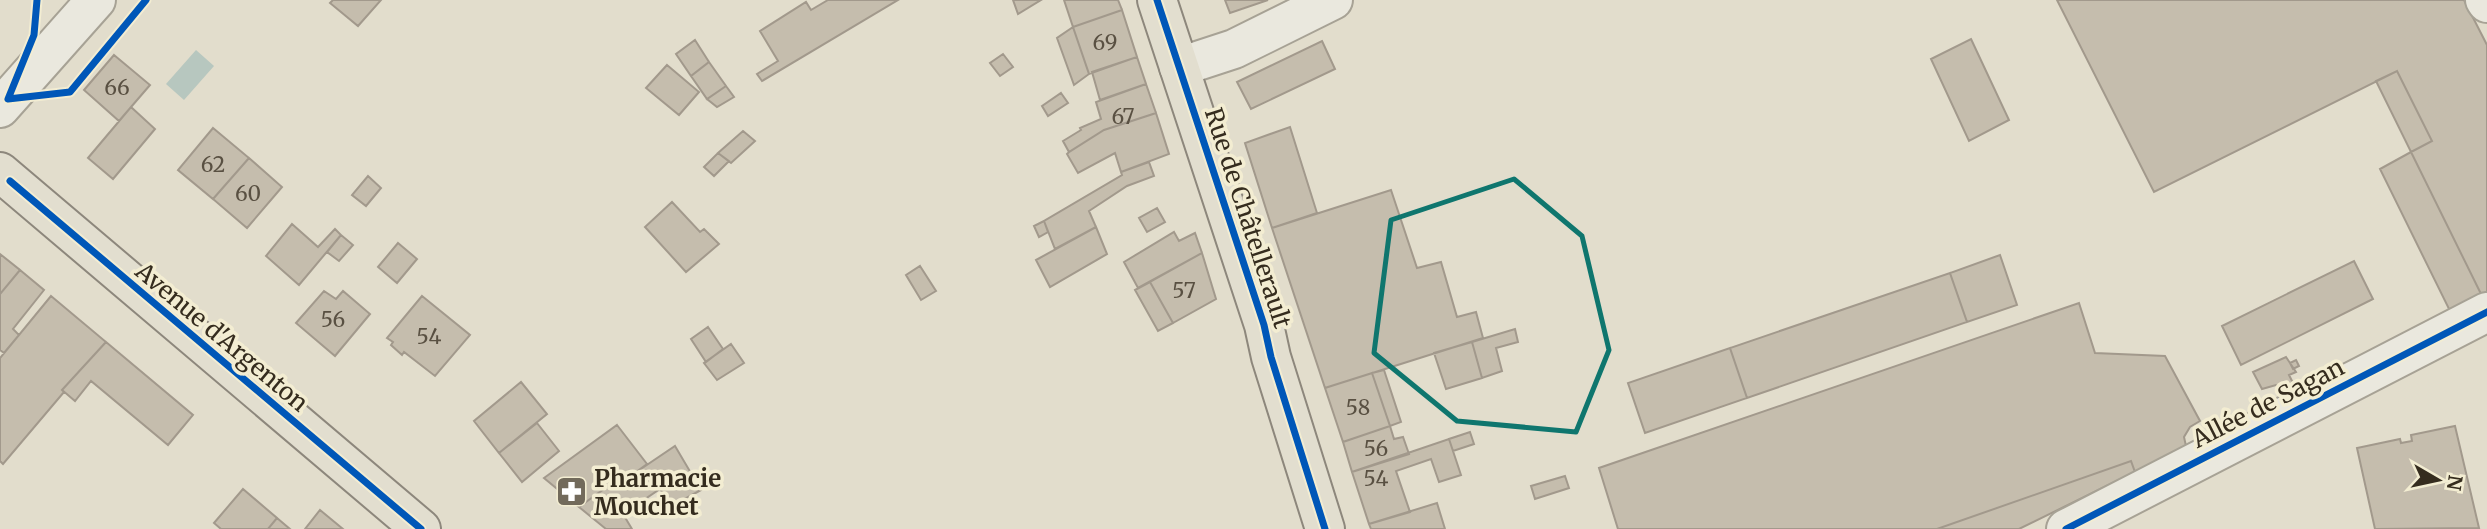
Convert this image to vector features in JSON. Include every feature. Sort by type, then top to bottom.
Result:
[{"type":"main road","name":"Rue de Châtellerault","points":[[1157,0],[1264,325],[1271,357],[1325,529]]},
{"type":"main road","name":"Avenue d'Argenton","points":[[0,172],[421,529]]},
{"type":"street","points":[[0,108],[96,0]]},
{"type":"street","points":[[1179,67],[1234,49],[1333,0]]},
{"type":"street","name":"Allée de Sagan","points":[[2080,526],[2487,312]]},
{"type":"highlighted area","points":[[1514,179],[1582,236],[1609,350],[1576,432],[1457,421],[1374,353],[1391,220]]},
{"type":"shaded area","points":[[196,50],[214,66],[184,100],[166,84]]},
{"type":"building","points":[[333,0],[381,0],[358,26],[330,3]]},
{"type":"building","points":[[828,0],[898,0],[762,81],[757,74],[778,61],[760,31],[806,2],[811,10]]},
{"type":"building","points":[[1013,0],[1041,0],[1018,14]]},
{"type":"building","points":[[1064,0],[1118,0],[1122,10],[1073,27]]},
{"type":"building","points":[[1225,0],[1268,0],[1230,13]]},
{"type":"building","points":[[2057,0],[2464,0],[2487,45],[2487,298],[2484,300],[2411,152],[2432,141],[2397,71],[2154,192]]},
{"type":"building","points":[[1122,10],[1137,57],[1089,74],[1073,27]]},
{"type":"building","points":[[1073,27],[1089,74],[1074,85],[1057,38]]},
{"type":"building","points":[[1971,39],[2009,120],[1969,141],[1931,59]]},
{"type":"building","points":[[695,40],[709,62],[691,76],[676,54]]},
{"type":"building","points":[[1322,41],[1335,69],[1251,109],[1237,82]]},
{"type":"building","points":[[1003,54],[1013,67],[1000,76],[990,63]]},
{"type":"building","points":[[114,55],[150,85],[119,121],[84,90]]},
{"type":"building","points":[[1137,57],[1146,84],[1100,100],[1092,72]]},
{"type":"building","points":[[709,62],[726,86],[707,99],[691,76]]},
{"type":"building","points":[[667,65],[699,92],[679,115],[646,88]]},
{"type":"building","points":[[2397,71],[2432,141],[2411,152],[2376,81]]},
{"type":"building","points":[[1146,84],[1156,113],[1104,130],[1069,152],[1063,141],[1081,130],[1080,128],[1101,119],[1096,102]]},
{"type":"building","points":[[726,86],[734,97],[717,107],[707,99]]},
{"type":"building","points":[[1061,93],[1068,103],[1048,116],[1042,106]]},
{"type":"building","points":[[131,107],[155,129],[113,179],[88,158]]},
{"type":"building","points":[[1156,113],[1169,154],[1121,172],[1115,153],[1078,173],[1067,154],[1069,152],[1104,130]]},
{"type":"building","points":[[1290,127],[1317,213],[1272,228],[1245,143]]},
{"type":"building","points":[[213,128],[249,158],[213,199],[178,170]]},
{"type":"building","points":[[743,131],[755,141],[731,163],[718,153]]},
{"type":"building","points":[[2411,152],[2484,300],[2452,315],[2380,169]]},
{"type":"building","points":[[718,153],[729,161],[714,176],[704,167]]},
{"type":"building","points":[[249,158],[282,187],[247,228],[213,199]]},
{"type":"building","points":[[1149,162],[1154,176],[1127,186],[1089,211],[1096,227],[1055,249],[1044,221],[1122,175],[1121,172]]},
{"type":"building","points":[[368,176],[381,188],[366,206],[352,195]]},
{"type":"building","points":[[1391,190],[1417,268],[1441,262],[1457,317],[1476,312],[1483,338],[1325,388],[1272,228]]},
{"type":"building","points":[[672,202],[700,232],[704,229],[719,244],[686,272],[645,227]]},
{"type":"building","points":[[1157,208],[1165,222],[1147,232],[1139,218]]},
{"type":"building","points":[[1044,221],[1048,232],[1039,237],[1034,226]]},
{"type":"building","points":[[292,224],[318,247],[335,229],[341,235],[299,285],[266,256]]},
{"type":"building","points":[[1096,227],[1107,254],[1050,287],[1036,260]]},
{"type":"building","points":[[1174,232],[1179,241],[1195,233],[1202,253],[1138,288],[1124,262]]},
{"type":"building","points":[[341,235],[353,245],[339,261],[327,252]]},
{"type":"building","points":[[398,243],[417,259],[397,283],[378,267]]},
{"type":"building","points":[[1202,253],[1216,299],[1173,323],[1150,282]]},
{"type":"building","points":[[0,254],[20,270],[0,294]]},
{"type":"building","points":[[2000,255],[2017,305],[1967,322],[1950,273]]},
{"type":"building","points":[[2354,261],[2373,299],[2241,365],[2222,326]]},
{"type":"building","points":[[920,266],[936,291],[921,300],[906,275]]},
{"type":"building","points":[[20,270],[44,290],[13,329],[19,335],[4,353],[0,350],[0,294]]},
{"type":"building","points":[[1950,273],[1967,322],[1747,398],[1730,348]]},
{"type":"building","points":[[1150,282],[1173,323],[1158,331],[1135,290]]},
{"type":"building","points":[[324,291],[336,299],[343,291],[370,314],[335,356],[296,323]]},
{"type":"building","points":[[51,296],[106,342],[62,390],[64,392],[3,464],[0,461],[0,358]]},
{"type":"building","points":[[422,296],[470,335],[435,376],[404,352],[402,355],[387,338]]},
{"type":"building","points":[[2079,303],[2095,353],[2165,356],[2200,421],[2190,427],[2184,437],[2186,446],[2135,472],[2131,461],[1937,529],[1618,529],[1599,468]]},
{"type":"building","points":[[708,327],[723,349],[706,362],[691,339]]},
{"type":"building","points":[[1515,329],[1518,342],[1496,348],[1502,371],[1482,378],[1472,342]]},
{"type":"building","points":[[106,342],[193,415],[168,445],[91,381],[75,401],[62,390]]},
{"type":"building","points":[[1472,342],[1482,378],[1446,389],[1434,353]]},
{"type":"building","points":[[731,344],[744,363],[717,380],[704,363]]},
{"type":"building","points":[[1730,348],[1747,398],[1645,433],[1628,383]]},
{"type":"building","points":[[2286,357],[2296,372],[2289,375],[2297,391],[2287,393],[2276,385],[2262,389],[2253,372]]},
{"type":"building","points":[[2296,360],[2299,366],[2293,369],[2290,363]]},
{"type":"building","points":[[1384,370],[1401,422],[1390,426],[1372,373]]},
{"type":"building","points":[[1372,373],[1390,426],[1343,442],[1325,388]]},
{"type":"building","points":[[521,382],[547,414],[499,453],[474,421]]},
{"type":"building","points":[[537,423],[559,451],[522,482],[499,453]]},
{"type":"building","points":[[617,425],[647,464],[632,475],[629,471],[579,507],[544,478]]},
{"type":"building","points":[[1390,426],[1394,439],[1403,437],[1409,454],[1352,472],[1343,442]]},
{"type":"building","points":[[2455,426],[2479,528],[2375,529],[2357,448],[2400,439],[2401,443],[2412,441],[2411,435]]},
{"type":"building","points":[[1470,432],[1474,444],[1453,451],[1449,439]]},
{"type":"building","points":[[1449,439],[1461,475],[1439,482],[1431,459],[1396,471],[1410,512],[1369,524],[1352,472]]},
{"type":"building","points":[[675,446],[701,490],[672,506],[660,489],[623,514],[632,529],[606,529],[579,507],[629,471],[632,475]]},
{"type":"building","points":[[2131,461],[2135,472],[2019,529],[1937,529]]},
{"type":"building","points":[[1565,476],[1569,488],[1535,499],[1531,486]]},
{"type":"building","points":[[243,489],[277,518],[268,529],[221,529],[214,523]]},
{"type":"building","points":[[1437,503],[1445,529],[1371,529],[1369,524]]},
{"type":"building","points":[[320,510],[343,529],[305,529]]},
{"type":"building","points":[[277,518],[290,529],[268,529]]},
{"type":"cycle path","points":[[37,0],[34,35],[8,99],[70,92],[146,0]]},
{"type":"cycle path","points":[[1157,0],[1264,325],[1271,357],[1325,529]]},
{"type":"cycle path","points":[[10,181],[421,529]]},
{"type":"cycle path","points":[[2066,529],[2487,312]]},
{"type":"place","name":"Pharmacie Mouchet","points":[[571,492]]}]
